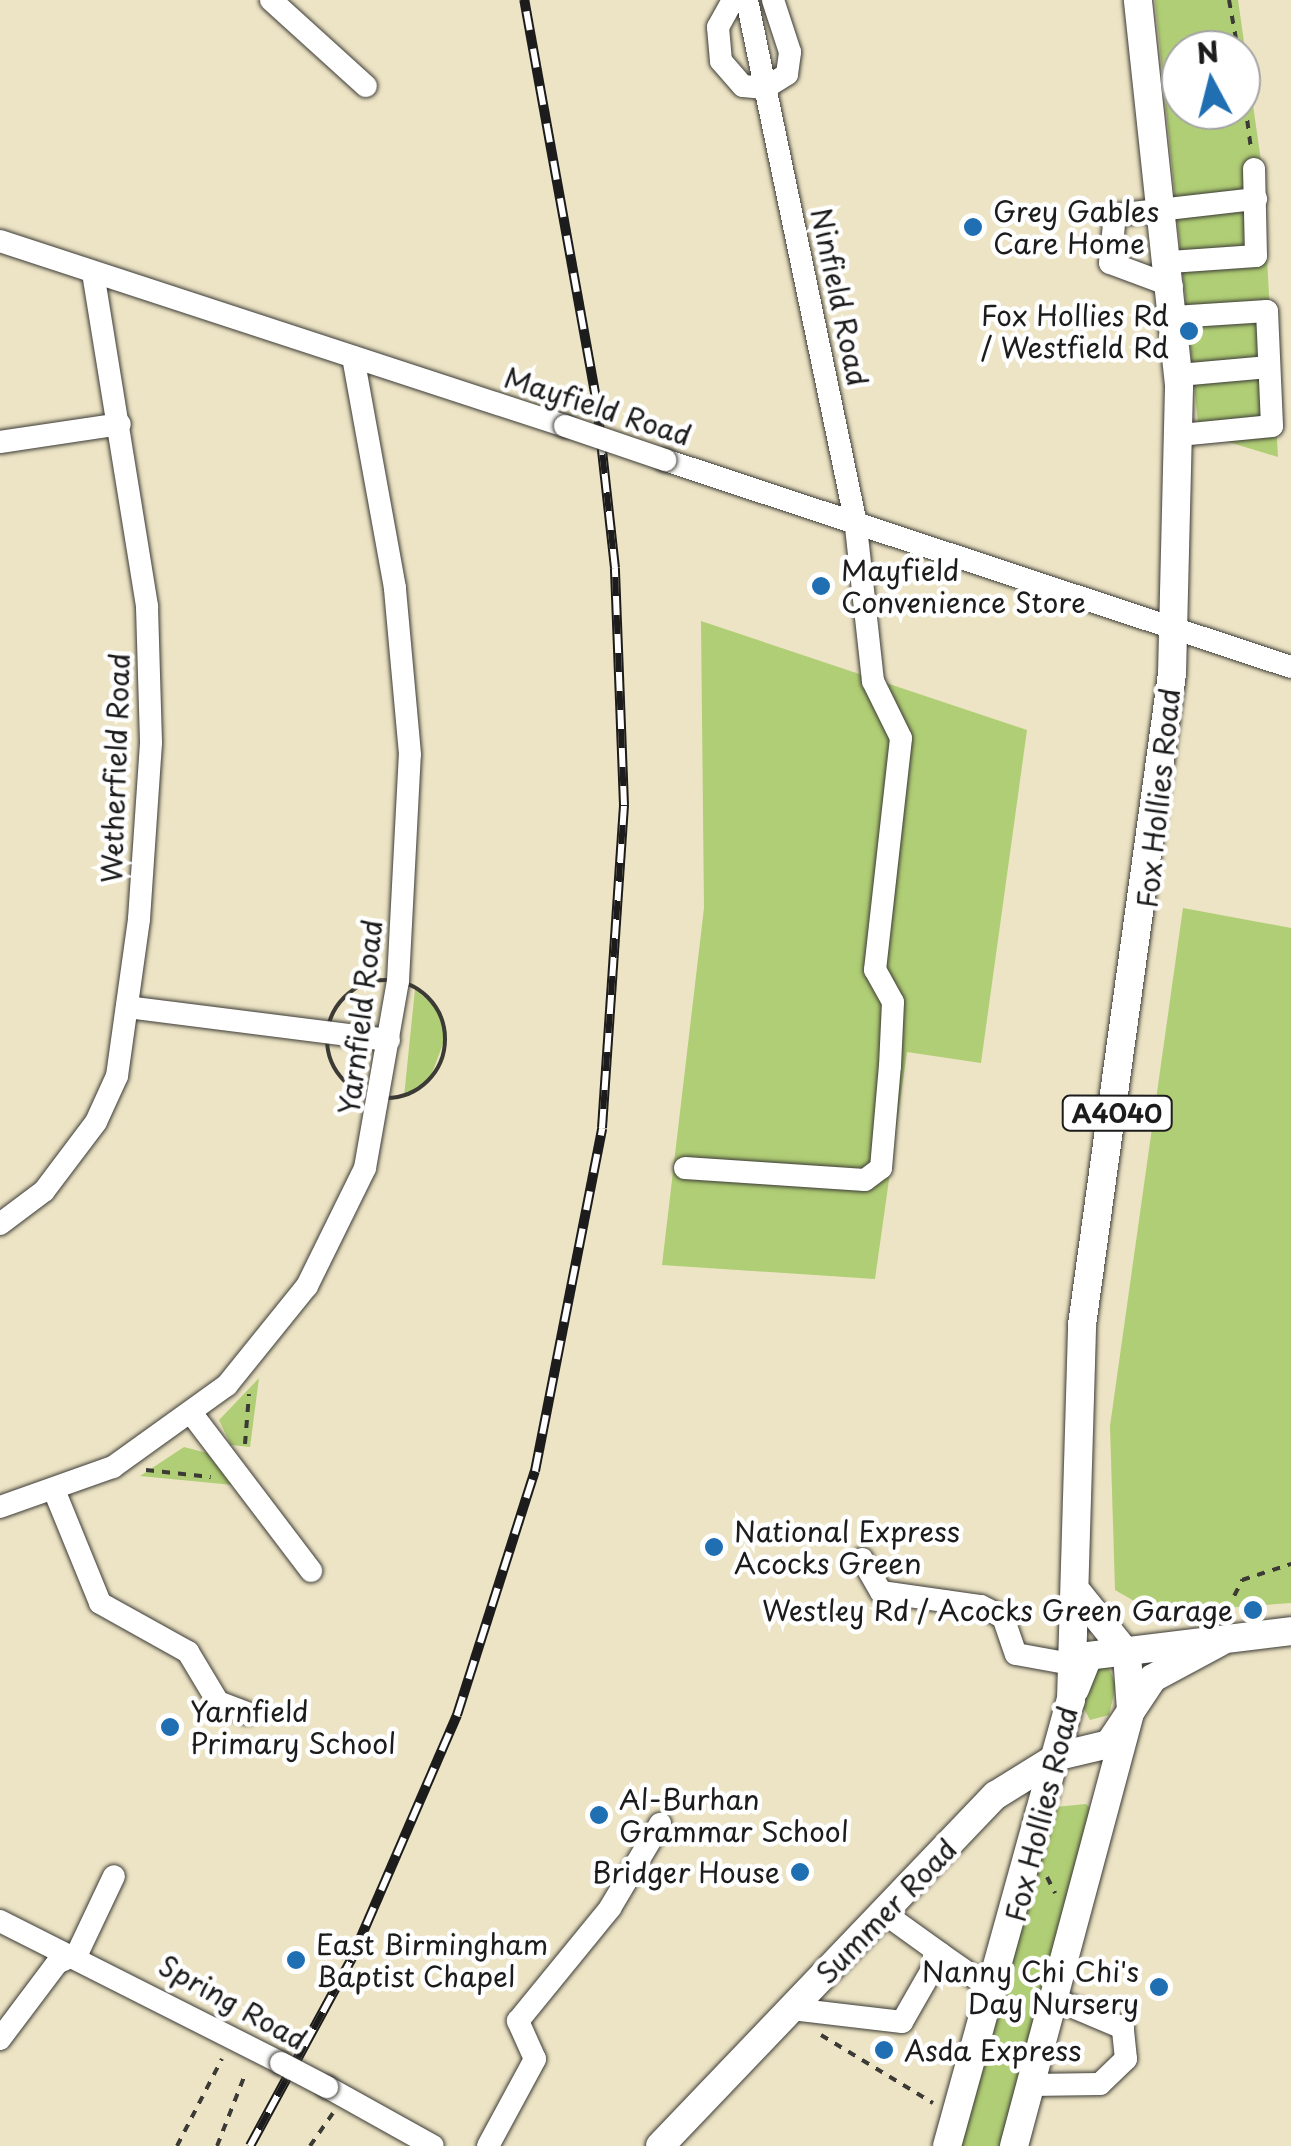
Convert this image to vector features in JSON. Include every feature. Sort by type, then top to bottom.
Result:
[{"type":"main road","name":"Fox Hollies Road","points":[[947,2146],[994,1991],[1071,1700],[1079,1594],[1073,1507],[1082,1325],[1140,953],[1175,634],[1178,374],[1171,274],[1138,0]]},
{"type":"main road","points":[[1014,2146],[1131,1710],[1128,1654],[1079,1594]]},
{"type":"main road","points":[[1071,1700],[1088,1656],[1291,1631]]},
{"type":"main road","name":"Summer Road","points":[[660,2146],[996,1795],[1058,1756],[1109,1744],[1153,1678],[1220,1642]]},
{"type":"street","points":[[273,0],[366,86]]},
{"type":"street","points":[[732,0],[718,27],[721,61],[743,86],[765,88],[786,74],[790,52],[773,0]]},
{"type":"street","name":"Ninfield Road","points":[[685,1168],[848,1182],[881,1168],[893,1002],[875,970],[901,738],[873,681],[855,518],[748,0]]},
{"type":"street","points":[[1254,168],[1256,198],[1256,256],[1171,274],[1122,272],[1108,246],[1116,216],[1162,205],[1256,198]]},
{"type":"street","name":"Mayfield Road","points":[[0,240],[665,460],[855,518],[1175,634],[1291,667]]},
{"type":"street","name":"Wetherfield Road","points":[[0,1224],[44,1191],[96,1122],[117,1076],[147,834],[151,670],[120,424],[94,273]]},
{"type":"street","points":[[1174,317],[1267,311],[1270,368],[1272,426],[1180,435]]},
{"type":"street","name":"Yarnfield Road","points":[[0,1507],[112,1467],[192,1414],[265,1343],[341,1227],[377,1126],[389,1040],[410,754],[395,588],[353,357]]},
{"type":"street","points":[[1178,374],[1270,368]]},
{"type":"street","points":[[0,442],[120,424]]},
{"type":"street","points":[[127,1007],[389,1040]]},
{"type":"street","points":[[192,1414],[311,1571]]},
{"type":"street","points":[[54,1490],[100,1603],[188,1652],[218,1702],[247,1713]]},
{"type":"street","points":[[862,1559],[881,1592],[981,1606],[1004,1617],[1016,1654],[1071,1664]]},
{"type":"street","points":[[488,2146],[535,2059],[518,2021],[610,1908],[660,1824]]},
{"type":"street","points":[[4,2024],[57,1963],[77,1954],[114,1876]]},
{"type":"street","points":[[884,1913],[994,1991]]},
{"type":"street","name":"Spring Road","points":[[0,1921],[77,1954],[433,2146]]},
{"type":"street","points":[[790,2012],[902,2022],[941,1954]]},
{"type":"street","points":[[1031,2084],[1100,2084],[1126,2059],[1123,2028],[1054,1999]]},
{"type":"path","points":[[1229,0],[1234,30]]},
{"type":"path","points":[[1249,130],[1254,168]]},
{"type":"path","points":[[1227,1610],[1242,1580],[1291,1564]]},
{"type":"path","points":[[790,2012],[956,2116]]},
{"type":"path","points":[[176,2146],[244,2043]]},
{"type":"path","points":[[217,2146],[244,2043]]},
{"type":"path","points":[[310,2146],[335,2092]]},
{"type":"green space","points":[[1155,0],[1238,0],[1242,30],[1161,30],[1161,59]]},
{"type":"green space","points":[[1168,130],[1257,130],[1278,457],[1199,433]]},
{"type":"green space","points":[[701,621],[1027,730],[981,1063],[907,1052],[875,1279],[662,1265],[704,908]]},
{"type":"green space","points":[[1183,908],[1291,928],[1291,1603],[1155,1613],[1115,1590],[1110,1426]]},
{"type":"green space","points":[[415,989],[441,1012],[447,1033],[431,1076],[404,1097]]},
{"type":"green space","points":[[259,1378],[250,1447],[231,1445],[219,1420]]},
{"type":"green space","points":[[184,1447],[207,1453],[233,1485],[140,1476]]},
{"type":"green space","points":[[1108,1666],[1116,1685],[1109,1715],[1090,1720],[1083,1707],[1090,1669]]},
{"type":"green space","points":[[1086,1804],[1094,1812],[1001,2146],[960,2146],[1055,1807]]},
{"type":"railway","points":[[250,2146],[351,1960],[457,1715],[535,1471],[602,1128],[624,805],[615,568],[597,404],[524,0]]},
{"type":"place","name":"Grey Gables Care Home","points":[[973,227]]},
{"type":"place","name":"Fox Hollies Rd / Westfield Rd","points":[[1189,331]]},
{"type":"place","name":"Mayfield Convenience Store","points":[[821,586]]},
{"type":"place","name":"National Express Acocks Green","points":[[714,1547]]},
{"type":"place","name":"Westley Rd / Acocks Green Garage","points":[[1253,1610]]},
{"type":"place","name":"Yarnfield Primary School","points":[[170,1727]]},
{"type":"place","name":"Al-Burhan Grammar School","points":[[599,1815]]},
{"type":"place","name":"Bridger House","points":[[800,1872]]},
{"type":"place","name":"East Birmingham Baptist Chapel","points":[[296,1960]]},
{"type":"place","name":"Nanny Chi Chi's Day Nursery","points":[[1159,1987]]},
{"type":"place","name":"Asda Express","points":[[884,2050]]}]
